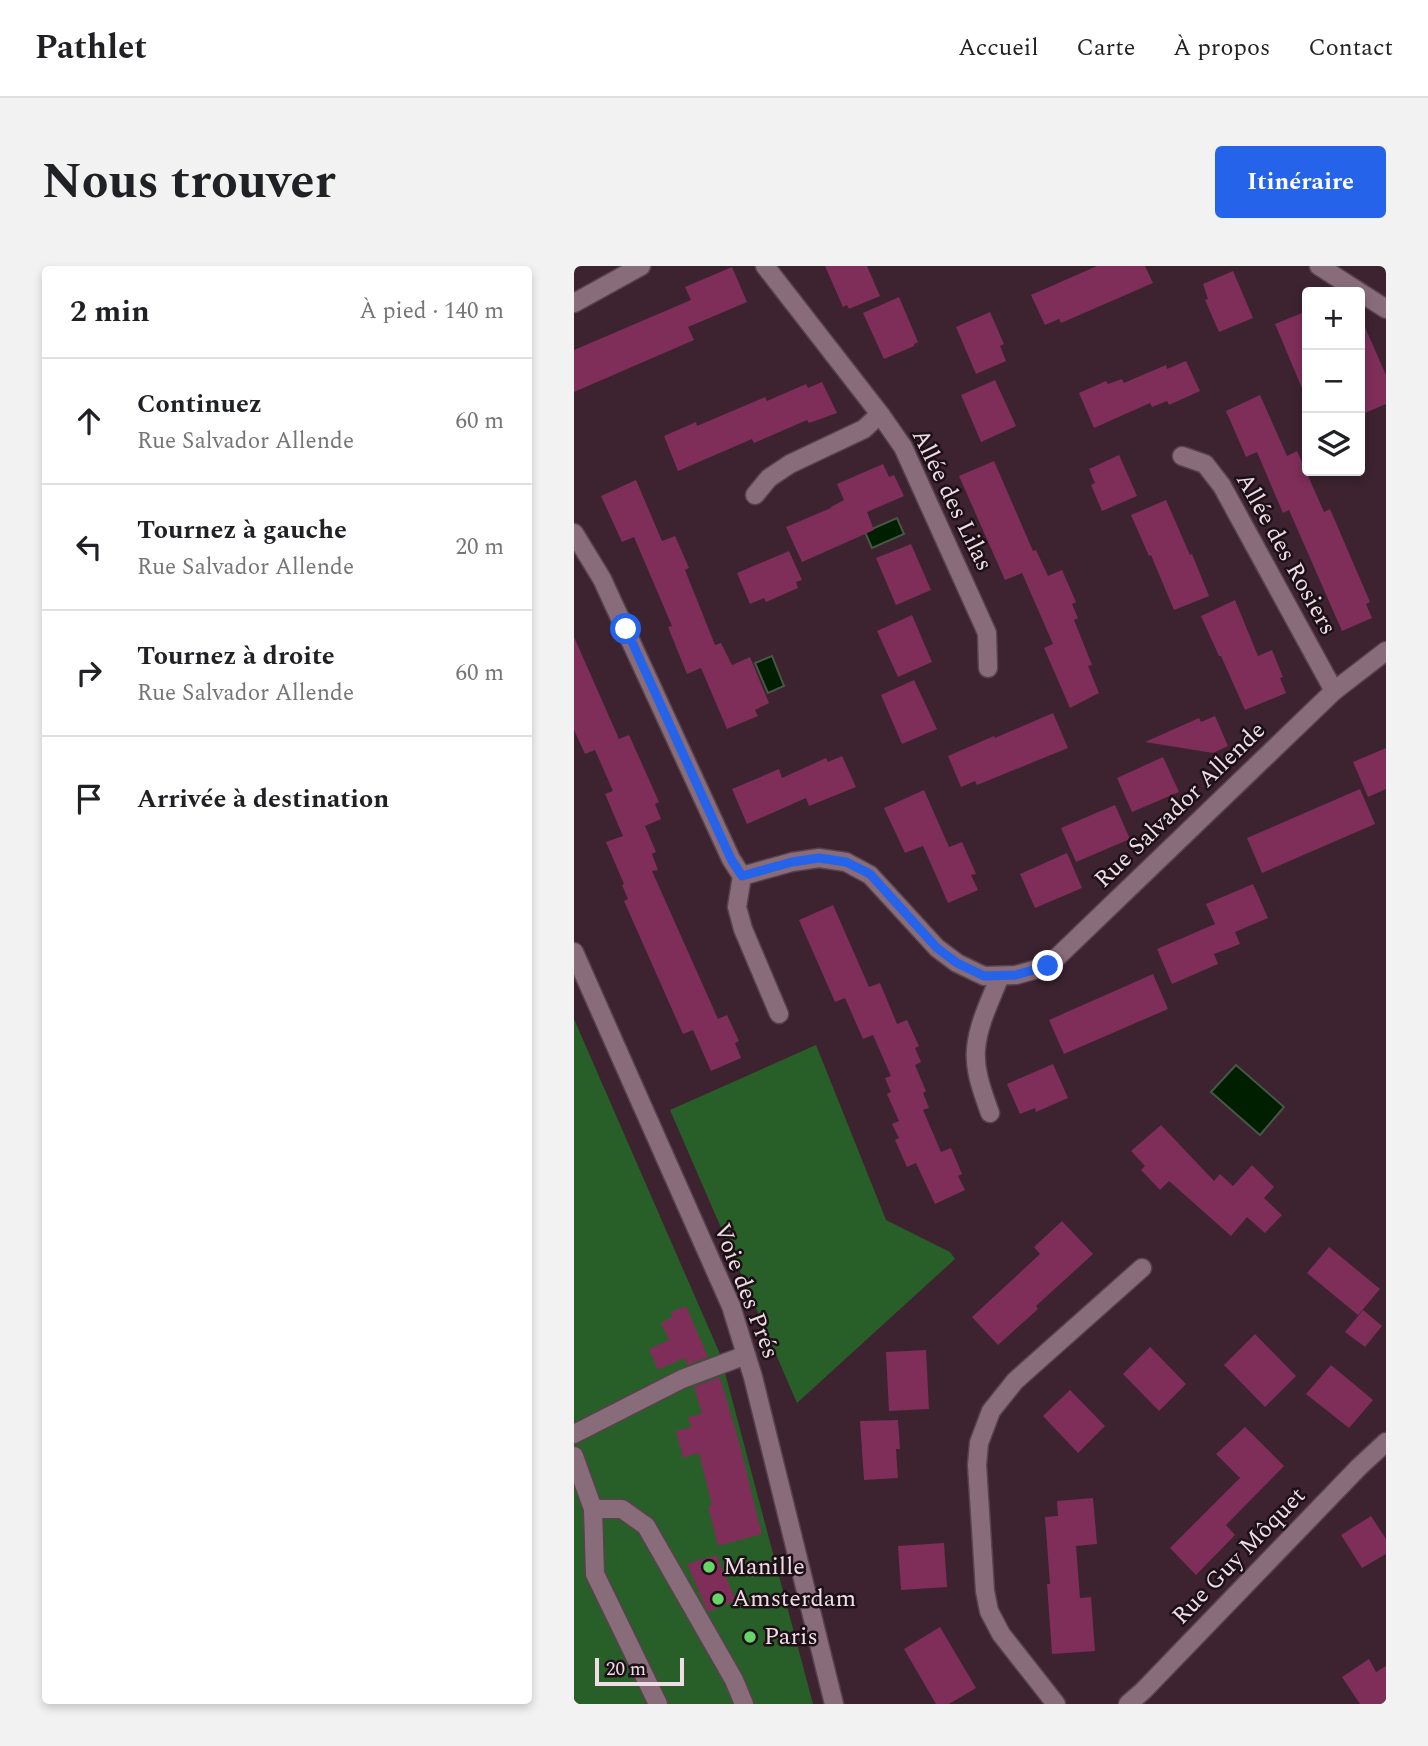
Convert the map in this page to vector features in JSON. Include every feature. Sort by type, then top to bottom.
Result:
[{"type":"street","points":[[574,303],[641,266]]},
{"type":"street","name":"Allée des Lilas","points":[[765,266],[903,447],[987,633],[988,668]]},
{"type":"street","points":[[1319,266],[1386,309]]},
{"type":"street","points":[[755,495],[769,478],[790,464],[864,429],[880,414]]},
{"type":"street","name":"Allée des Rosiers","points":[[1182,456],[1205,464],[1222,486],[1334,691]]},
{"type":"street","points":[[574,533],[602,579],[731,859],[742,876],[737,907],[743,929],[779,1014]]},
{"type":"street","name":"Rue Salvador Allende","points":[[742,876],[792,862],[819,858],[846,862],[870,874],[937,948],[957,963],[984,976],[1016,975],[1048,966],[1334,691],[1386,650]]},
{"type":"street","name":"Voie des Prés","points":[[574,952],[732,1306],[834,1704]]},
{"type":"street","points":[[990,1113],[980,1083],[976,1049],[984,1016],[1000,976]]},
{"type":"street","points":[[1056,1704],[1000,1634],[989,1611],[985,1591],[977,1465],[979,1443],[991,1411],[1015,1381],[1142,1268]]},
{"type":"street","points":[[574,1434],[682,1379],[746,1355]]},
{"type":"street","name":"Rue Guy Môquet","points":[[1128,1704],[1386,1442]]},
{"type":"street","points":[[574,1457],[593,1509],[595,1574],[658,1704]]},
{"type":"street","points":[[593,1509],[622,1509],[646,1526],[734,1680],[744,1704]]},
{"type":"green space","points":[[574,1019],[720,1354],[813,1704],[574,1704]]},
{"type":"green space","points":[[816,1045],[886,1220],[950,1252],[955,1259],[797,1403],[670,1110]]},
{"type":"shaded area","points":[[897,518],[904,534],[872,548],[865,532]]},
{"type":"shaded area","points":[[772,656],[784,686],[768,693],[755,663]]},
{"type":"shaded area","points":[[1236,1065],[1284,1107],[1260,1135],[1211,1092]]},
{"type":"building","points":[[825,266],[867,266],[880,296],[849,309],[847,305],[843,307]]},
{"type":"building","points":[[1097,266],[1145,266],[1153,283],[1061,323],[1059,319],[1045,325],[1031,295]]},
{"type":"building","points":[[732,267],[747,302],[688,327],[694,340],[574,392],[574,350],[691,300],[685,287]]},
{"type":"building","points":[[1233,271],[1253,318],[1219,332],[1205,300],[1208,299],[1203,284]]},
{"type":"building","points":[[899,297],[918,342],[884,359],[863,313]]},
{"type":"building","points":[[990,312],[1004,344],[1000,346],[1006,361],[976,374],[956,327]]},
{"type":"building","points":[[1302,313],[1302,388],[1275,324]]},
{"type":"building","points":[[1365,327],[1386,375],[1386,404],[1365,413]]},
{"type":"building","points":[[1186,361],[1200,391],[1169,405],[1167,401],[1152,407],[1150,403],[1094,428],[1079,393],[1106,381],[1108,384],[1122,379],[1124,383],[1166,365],[1167,369]]},
{"type":"building","points":[[995,380],[1016,426],[981,442],[961,395]]},
{"type":"building","points":[[822,382],[837,413],[809,423],[807,420],[754,443],[752,439],[678,471],[664,436],[696,422],[697,426],[765,397],[767,401],[806,384],[808,388]]},
{"type":"building","points":[[1260,395],[1287,456],[1297,451],[1302,462],[1302,476],[1308,476],[1324,512],[1330,509],[1370,602],[1366,604],[1372,618],[1342,631],[1289,510],[1283,513],[1257,452],[1246,457],[1226,411]]},
{"type":"building","points":[[1119,455],[1137,496],[1102,511],[1091,485],[1095,483],[1089,469]]},
{"type":"building","points":[[994,461],[1033,551],[1036,550],[1048,576],[1062,570],[1076,602],[1072,604],[1078,618],[1074,620],[1092,665],[1088,666],[1099,693],[1070,708],[1044,648],[1053,644],[1022,573],[1005,580],[959,476]]},
{"type":"building","points":[[883,464],[889,477],[894,475],[904,496],[867,512],[874,530],[802,562],[786,527],[844,500],[837,484]]},
{"type":"building","points":[[636,480],[662,541],[675,536],[689,568],[685,570],[715,645],[721,643],[732,665],[750,657],[769,703],[755,710],[758,716],[727,729],[701,668],[687,674],[668,627],[672,626],[634,537],[622,542],[601,496]]},
{"type":"building","points":[[1166,500],[1209,596],[1174,610],[1131,515]]},
{"type":"building","points":[[911,544],[931,590],[896,605],[876,558]]},
{"type":"building","points":[[789,551],[802,580],[796,582],[798,588],[766,602],[764,598],[750,604],[737,573]]},
{"type":"building","points":[[1235,600],[1258,656],[1272,650],[1283,677],[1280,678],[1286,693],[1245,710],[1201,616]]},
{"type":"building","points":[[912,615],[932,662],[898,677],[877,631]]},
{"type":"building","points":[[574,637],[619,739],[629,735],[659,802],[655,804],[661,819],[645,826],[656,852],[652,854],[658,870],[652,871],[718,1019],[727,1015],[739,1041],[735,1043],[741,1058],[711,1071],[693,1030],[683,1034],[624,901],[628,899],[622,885],[624,884],[606,842],[623,836],[605,794],[613,791],[595,750],[585,754],[574,730]]},
{"type":"building","points":[[914,680],[937,729],[902,744],[881,695]]},
{"type":"building","points":[[1053,713],[1068,748],[977,785],[975,781],[961,787],[948,756]]},
{"type":"building","points":[[1215,716],[1228,746],[1213,753],[1145,742],[1199,718],[1201,722]]},
{"type":"building","points":[[1386,748],[1386,789],[1368,797],[1353,762]]},
{"type":"building","points":[[842,756],[856,787],[809,806],[806,798],[747,824],[732,789],[779,769],[782,778],[826,758],[828,762]]},
{"type":"building","points":[[1163,757],[1179,792],[1132,812],[1117,778]]},
{"type":"building","points":[[1360,789],[1375,824],[1262,873],[1247,838]]},
{"type":"building","points":[[924,790],[949,847],[962,842],[976,874],[971,875],[978,890],[948,903],[923,846],[905,853],[884,808]]},
{"type":"building","points":[[1115,805],[1130,839],[1076,862],[1061,828]]},
{"type":"building","points":[[1067,853],[1082,888],[1035,908],[1020,874]]},
{"type":"building","points":[[1253,884],[1268,918],[1235,932],[1240,944],[1214,954],[1218,964],[1172,984],[1157,949],[1215,924],[1206,904]]},
{"type":"building","points":[[833,905],[869,987],[880,983],[897,1024],[907,1020],[919,1046],[915,1048],[921,1062],[915,1065],[926,1091],[923,1093],[929,1108],[923,1110],[941,1152],[951,1148],[962,1174],[958,1176],[965,1190],[935,1204],[916,1163],[907,1167],[895,1140],[899,1138],[892,1124],[899,1121],[887,1094],[891,1092],[885,1078],[891,1076],[873,1035],[863,1039],[845,998],[835,1002],[799,920]]},
{"type":"building","points":[[1153,974],[1168,1009],[1064,1054],[1049,1020]]},
{"type":"building","points":[[1053,1064],[1068,1098],[1036,1112],[1035,1108],[1020,1114],[1007,1084]]},
{"type":"building","points":[[1161,1125],[1214,1181],[1220,1174],[1233,1186],[1252,1165],[1274,1187],[1264,1198],[1282,1215],[1265,1233],[1247,1217],[1231,1236],[1169,1181],[1160,1190],[1141,1170],[1145,1166],[1131,1151]]},
{"type":"building","points":[[1062,1221],[1093,1254],[998,1345],[972,1317],[1040,1254],[1034,1247]]},
{"type":"building","points":[[1329,1247],[1380,1289],[1358,1315],[1307,1273]]},
{"type":"building","points":[[686,1306],[708,1357],[687,1365],[685,1358],[658,1370],[649,1349],[669,1340],[661,1323],[673,1317],[671,1312]]},
{"type":"building","points":[[1363,1310],[1382,1326],[1365,1347],[1345,1332]]},
{"type":"building","points":[[1255,1334],[1296,1376],[1265,1407],[1224,1365]]},
{"type":"building","points":[[1150,1347],[1186,1384],[1159,1411],[1123,1374]]},
{"type":"building","points":[[926,1350],[929,1409],[889,1411],[886,1352]]},
{"type":"building","points":[[1331,1365],[1373,1400],[1349,1428],[1306,1394]]},
{"type":"building","points":[[720,1377],[762,1534],[718,1546],[708,1506],[712,1505],[699,1453],[683,1458],[676,1431],[691,1427],[688,1417],[702,1414],[694,1387]]},
{"type":"building","points":[[1070,1390],[1105,1426],[1078,1453],[1043,1416]]},
{"type":"building","points":[[898,1420],[898,1478],[864,1480],[860,1421]]},
{"type":"building","points":[[1245,1427],[1284,1466],[1226,1525],[1235,1535],[1196,1575],[1170,1548],[1240,1478],[1216,1454]]},
{"type":"building","points":[[1093,1498],[1097,1544],[1076,1546],[1080,1598],[1091,1597],[1095,1651],[1052,1654],[1045,1517],[1058,1516],[1057,1501]]},
{"type":"building","points":[[1371,1516],[1386,1539],[1386,1554],[1362,1568],[1341,1535]]},
{"type":"building","points":[[944,1543],[947,1587],[901,1590],[898,1546]]},
{"type":"building","points":[[716,1555],[736,1600],[708,1612],[687,1564]]},
{"type":"building","points":[[940,1627],[976,1688],[949,1704],[936,1704],[904,1649]]},
{"type":"building","points":[[1369,1659],[1376,1672],[1386,1666],[1386,1704],[1360,1704],[1342,1677]]},
{"type":"place","name":"Manille","points":[[709,1567]]},
{"type":"place","name":"Amsterdam","points":[[718,1599]]},
{"type":"place","name":"Paris","points":[[750,1637]]},
{"type":"route","points":[[626,629],[731,859],[742,876],[792,862],[819,858],[846,862],[870,874],[937,948],[957,963],[984,976],[1016,975],[1048,966]]}]
